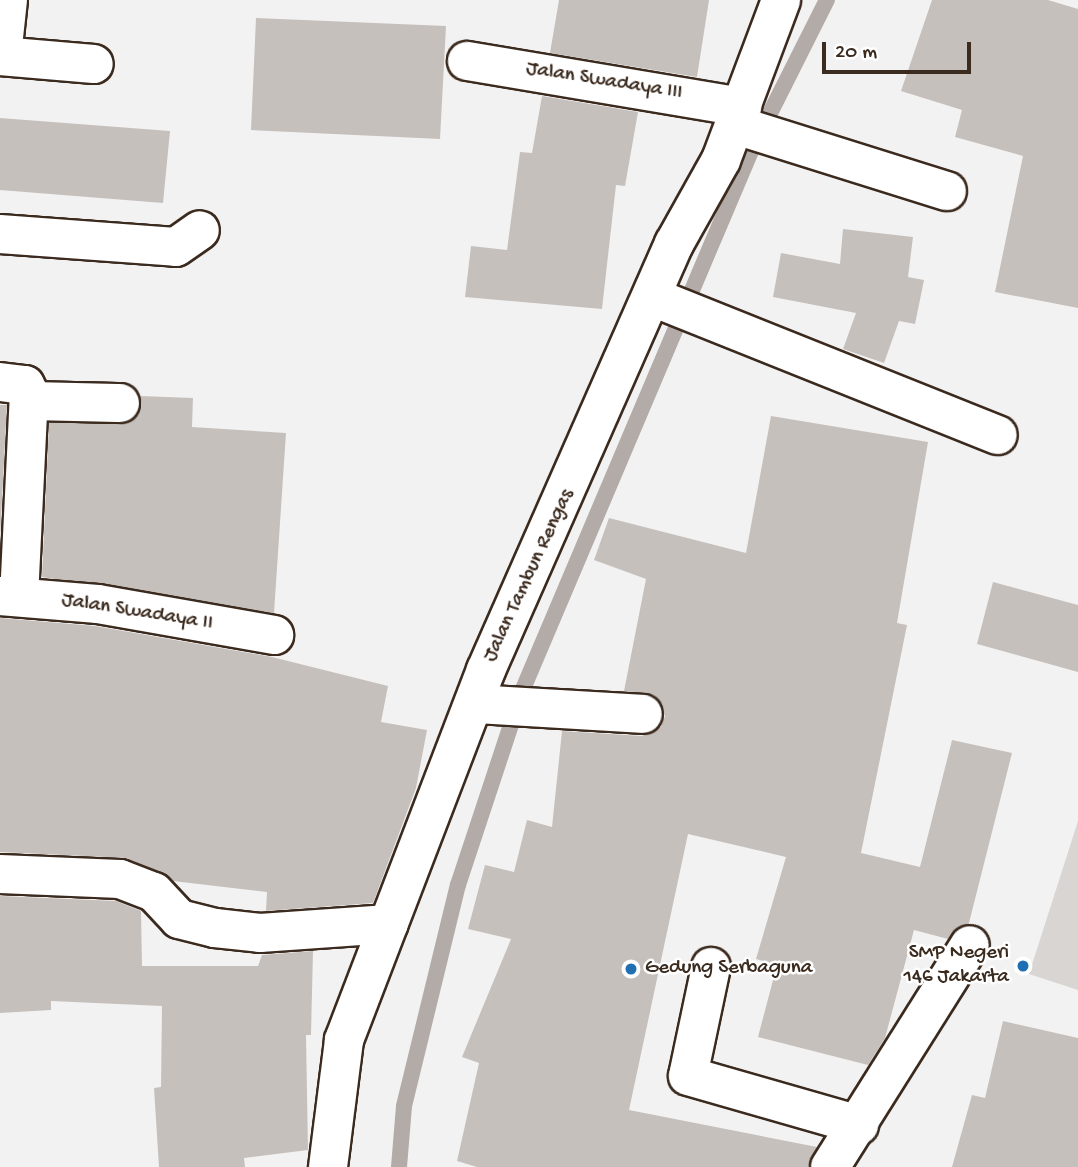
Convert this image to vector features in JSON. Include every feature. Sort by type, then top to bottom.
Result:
[{"type":"street","points":[[8,0],[1,56],[94,64]]},
{"type":"street","name":"Jalan Tambun Rengas","points":[[328,1167],[344,1040],[389,924],[480,705],[659,300],[674,244],[747,123],[781,0]]},
{"type":"street","name":"Jalan Swadaya III","points":[[467,61],[747,123],[947,191]]},
{"type":"street","points":[[0,234],[176,247],[200,230]]},
{"type":"street","points":[[659,300],[700,320],[998,435]]},
{"type":"street","points":[[10,597],[15,391],[120,402]]},
{"type":"street","name":"Jalan Swadaya II","points":[[10,597],[98,604],[274,635]]},
{"type":"street","points":[[480,705],[643,714]]},
{"type":"street","points":[[0,874],[120,879],[154,892],[179,919],[215,928],[260,933],[389,924]]},
{"type":"street","points":[[830,1167],[859,1125],[970,945]]},
{"type":"street","points":[[711,967],[688,1076],[859,1125]]},
{"type":"shaded area","points":[[1078,821],[1078,990],[1029,974]]},
{"type":"building","points":[[559,0],[709,0],[697,77],[550,53]]},
{"type":"building","points":[[932,0],[1048,0],[1078,9],[1078,308],[995,292],[1023,156],[955,137],[962,110],[901,91]]},
{"type":"building","points":[[256,18],[446,26],[440,139],[251,130]]},
{"type":"building","points":[[542,96],[638,112],[625,186],[616,185],[602,309],[465,297],[471,246],[507,250],[520,152],[532,153]]},
{"type":"building","points":[[0,118],[170,131],[163,203],[0,190]]},
{"type":"building","points":[[843,229],[913,237],[908,277],[924,280],[915,324],[899,321],[884,363],[843,349],[856,313],[773,297],[781,253],[840,264]]},
{"type":"building","points":[[140,396],[193,398],[192,427],[286,433],[274,613],[42,577],[49,423],[130,422],[139,414]]},
{"type":"building","points":[[0,405],[7,405],[0,538]]},
{"type":"building","points":[[771,416],[928,442],[897,623],[907,625],[861,853],[920,867],[952,740],[1012,753],[969,923],[948,939],[914,930],[885,1038],[868,1065],[758,1037],[777,965],[756,959],[786,857],[688,834],[629,1110],[817,1147],[808,1167],[477,1167],[457,1161],[479,1063],[462,1057],[511,939],[468,929],[485,865],[514,872],[527,820],[552,827],[562,731],[642,736],[661,727],[665,716],[654,695],[624,691],[646,579],[594,560],[609,518],[746,553]]},
{"type":"building","points":[[993,582],[1078,605],[1078,672],[977,644]]},
{"type":"building","points":[[0,618],[95,626],[272,657],[388,686],[381,722],[427,730],[416,788],[373,903],[266,911],[267,892],[173,881],[127,858],[0,852]]},
{"type":"building","points":[[0,896],[116,901],[141,911],[142,966],[258,966],[262,955],[313,951],[311,1035],[306,1035],[308,1150],[244,1158],[245,1167],[159,1167],[154,1088],[161,1087],[162,1006],[51,1001],[51,1010],[0,1013]]},
{"type":"building","points":[[1003,1021],[1078,1038],[1078,1167],[952,1167],[972,1095],[985,1098]]},
{"type":"waterway","points":[[399,1167],[404,1106],[458,885],[523,689],[751,151],[827,0]]},
{"type":"place","name":"SMP Negeri 146 Jakarta","points":[[1023,966]]},
{"type":"place","name":"Gedung Serbaguna","points":[[631,969]]}]
